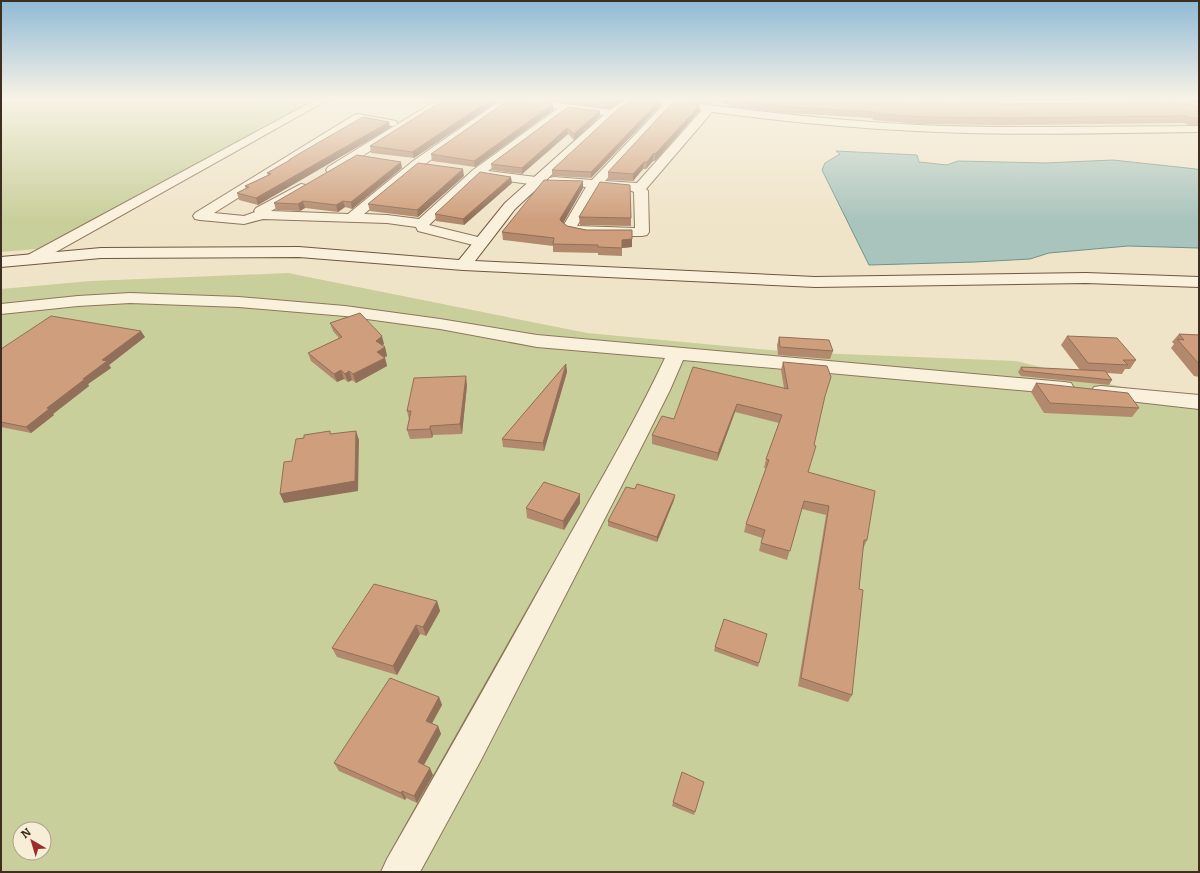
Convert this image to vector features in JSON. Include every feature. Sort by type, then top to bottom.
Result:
[{"type":"street","points":[[32,259],[252,139]]},
{"type":"street","points":[[265,214],[244,220],[200,216],[323,139]]},
{"type":"street","points":[[382,139],[356,156],[261,211],[268,216],[387,219],[422,224],[423,228],[481,242]]},
{"type":"street","points":[[351,218],[417,164],[454,139]]},
{"type":"street","points":[[422,224],[477,173],[523,139]]},
{"type":"street","points":[[463,265],[510,206],[583,139]]},
{"type":"street","points":[[462,171],[536,181],[595,184],[636,187],[641,191],[642,232],[577,232],[569,228],[595,184],[637,139]]},
{"type":"street","points":[[639,189],[683,139]]},
{"type":"street","points":[[356,156],[371,158]]},
{"type":"street","points":[[402,162],[432,167]]},
{"type":"street","points":[[1,262],[101,253],[298,252],[463,265],[815,282],[1086,278],[1199,282]]},
{"type":"street","points":[[1,309],[78,301],[130,298],[239,302],[345,311],[440,324],[537,341],[1026,384],[1199,402]]},
{"type":"street","points":[[400,872],[469,748],[634,440],[660,390],[676,354]]},
{"type":"green space","points":[[1,139],[243,139],[37,249],[1,252]]},
{"type":"green space","points":[[288,273],[587,333],[792,352],[1016,361],[1199,406],[1199,872],[1,872],[1,289],[91,281]]},
{"type":"water","points":[[836,151],[917,155],[919,162],[947,165],[958,161],[1044,163],[1113,160],[1196,169],[1199,170],[1199,248],[1128,246],[1049,253],[1030,259],[869,265],[822,170],[825,163],[840,154]]},
{"type":"building","points":[[325,139],[360,139],[256,198],[237,193],[249,187],[245,186],[271,174],[267,173]]},
{"type":"building","points":[[382,139],[432,139],[412,152],[370,146]]},
{"type":"building","points":[[453,139],[505,139],[474,161],[431,154]]},
{"type":"building","points":[[525,139],[555,139],[522,168],[491,164]]},
{"type":"building","points":[[586,139],[623,139],[591,172],[552,170]]},
{"type":"building","points":[[639,139],[669,139],[647,162],[644,162],[633,174],[608,172]]},
{"type":"building","points":[[357,155],[401,162],[351,202],[343,201],[336,205],[303,201],[298,204],[274,203]]},
{"type":"building","points":[[418,163],[463,169],[417,210],[368,204]]},
{"type":"building","points":[[480,172],[511,177],[463,219],[435,214]]},
{"type":"building","points":[[544,180],[583,181],[560,219],[567,226],[586,230],[632,230],[632,239],[622,240],[622,248],[598,247],[598,245],[553,244],[554,238],[502,232]]},
{"type":"building","points":[[600,182],[630,185],[631,218],[579,217]]},
{"type":"building","points":[[360,313],[382,336],[376,341],[385,347],[377,352],[385,358],[353,374],[349,371],[345,374],[341,370],[334,374],[308,353],[342,337],[330,323]]},
{"type":"building","points":[[51,316],[141,331],[102,360],[107,361],[47,408],[49,409],[26,427],[1,422],[1,349]]},
{"type":"building","points":[[1179,334],[1199,335],[1199,364],[1177,339],[1184,340]]},
{"type":"building","points":[[1067,336],[1117,338],[1136,360],[1123,360],[1128,365],[1088,363]]},
{"type":"building","points":[[779,337],[829,340],[833,351],[780,347]]},
{"type":"building","points":[[783,362],[827,366],[831,377],[825,396],[814,445],[816,446],[808,472],[875,491],[867,540],[864,540],[859,589],[863,590],[852,695],[801,678],[829,506],[804,501],[790,551],[761,543],[765,530],[746,524],[769,460],[766,459],[782,415],[737,404],[718,453],[652,435],[662,416],[674,419],[693,367],[788,389]]},
{"type":"building","points":[[566,364],[543,443],[502,439]]},
{"type":"building","points":[[1021,367],[1105,371],[1112,380],[1023,371]]},
{"type":"building","points":[[466,376],[460,424],[430,426],[430,429],[407,430],[411,411],[407,411],[414,378]]},
{"type":"building","points":[[1036,383],[1128,393],[1139,408],[1050,403]]},
{"type":"building","points":[[330,431],[330,434],[356,431],[355,481],[280,494],[284,462],[292,461],[296,439],[304,438],[304,435]]},
{"type":"building","points":[[544,482],[580,494],[563,521],[526,508]]},
{"type":"building","points":[[637,484],[675,495],[657,537],[608,521],[626,487],[635,489]]},
{"type":"building","points":[[374,584],[437,601],[423,627],[416,625],[393,666],[332,648]]},
{"type":"building","points":[[724,619],[767,634],[759,663],[715,647]]},
{"type":"building","points":[[390,678],[439,697],[426,721],[438,726],[418,762],[430,768],[414,796],[402,791],[401,793],[334,763]]},
{"type":"building","points":[[682,772],[704,782],[695,812],[673,802]]}]
